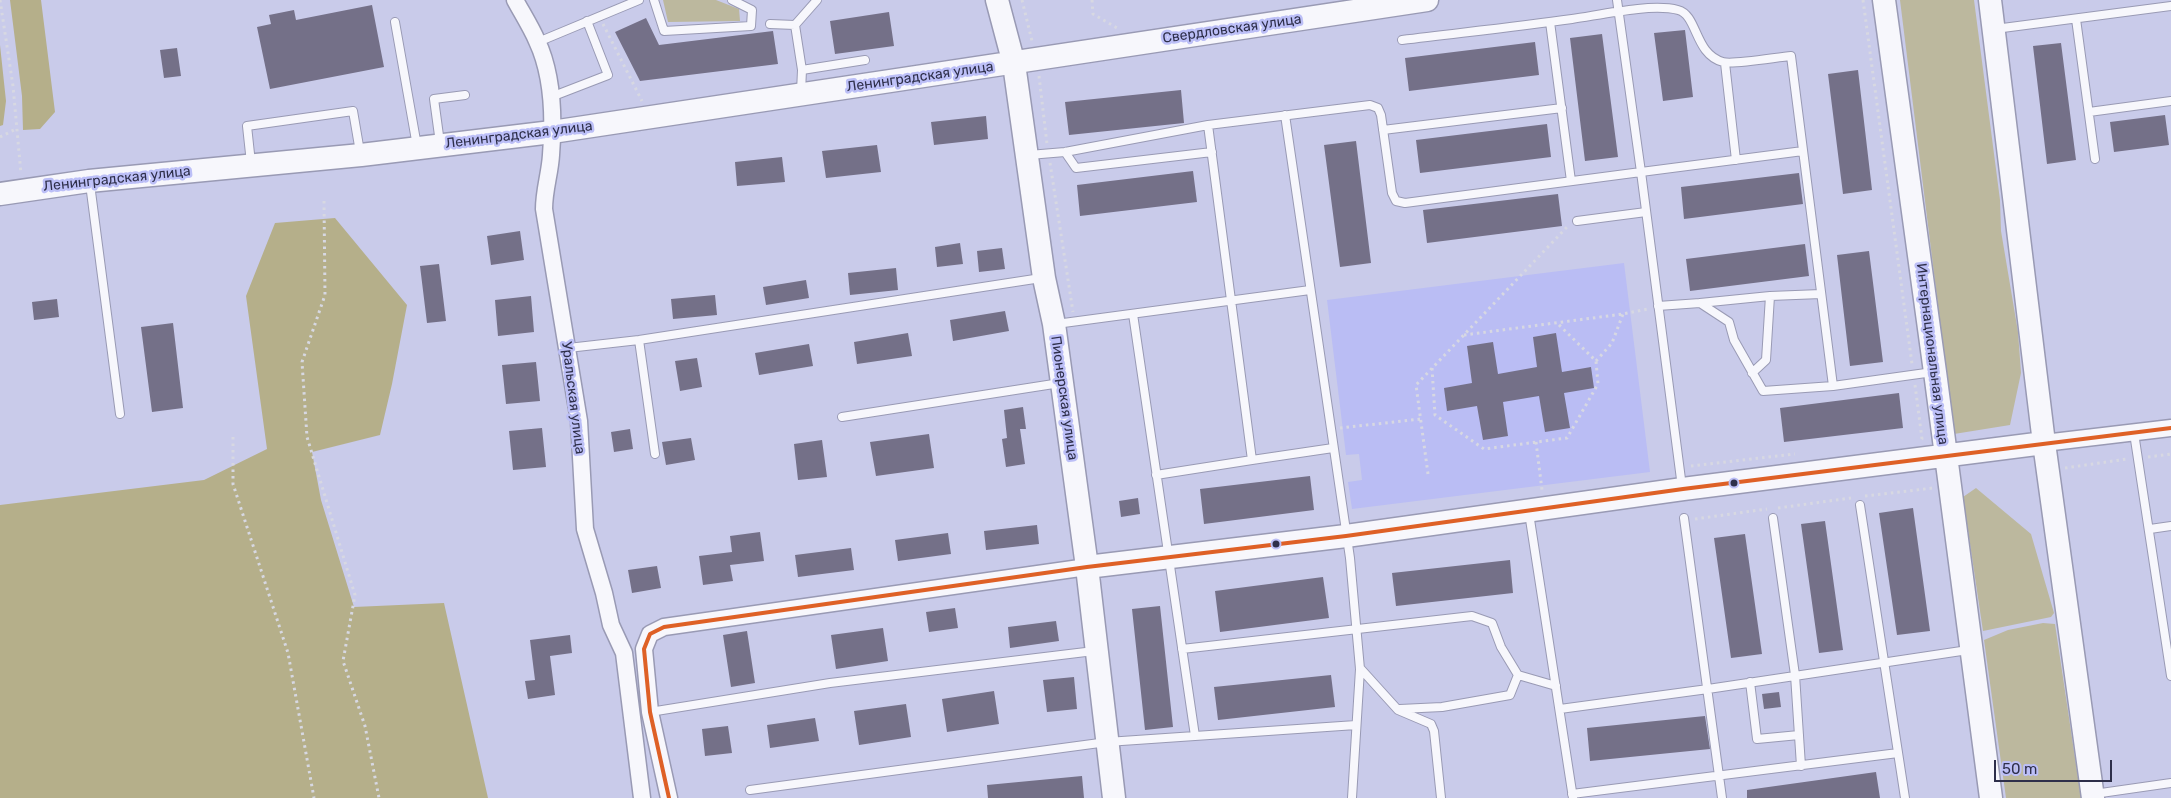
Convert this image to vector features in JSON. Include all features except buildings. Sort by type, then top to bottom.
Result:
[{"type":"main road","name":"Пионерская улица","points":[[997,0],[1014,64],[1044,278],[1054,324],[1087,567],[1114,798]]},
{"type":"main road","name":"Свердловская улица","points":[[1036,60],[1427,0]]},
{"type":"main road","name":"Интернациональная улица","points":[[1884,0],[1924,373],[1945,456],[1990,798]]},
{"type":"main road","points":[[1990,0],[2044,443],[2092,796]]},
{"type":"main road","name":"Ленинградская улица","points":[[0,194],[89,181],[361,155],[552,132],[1036,60]]},
{"type":"main road","points":[[1087,567],[1346,536],[1536,504],[1683,489],[2044,443]]},
{"type":"street","name":"Уральская улица","points":[[515,0],[538,42],[548,75],[552,132],[551,157],[544,195],[544,209],[568,348],[578,421],[585,529],[604,593],[611,625],[624,653],[642,798]]},
{"type":"street","points":[[2044,443],[2171,428]]},
{"type":"street","points":[[670,798],[650,712],[644,649],[650,634],[664,627],[1087,567]]},
{"type":"street","points":[[624,653],[632,654],[644,649]]},
{"type":"lane","points":[[538,42],[639,0]]},
{"type":"lane","points":[[654,0],[664,31],[751,26],[752,10],[732,0]]},
{"type":"lane","points":[[795,25],[817,0]]},
{"type":"lane","points":[[1617,0],[1683,489]]},
{"type":"lane","points":[[1993,29],[2171,6]]},
{"type":"lane","points":[[1402,40],[1619,12],[1680,10],[1687,16],[1702,48],[1712,57],[1725,63],[1791,56],[1833,386]]},
{"type":"lane","points":[[2076,19],[2095,159]]},
{"type":"lane","points":[[551,97],[608,75],[587,21]]},
{"type":"lane","points":[[395,22],[417,148]]},
{"type":"lane","points":[[1550,22],[1571,181]]},
{"type":"lane","points":[[770,24],[795,25]]},
{"type":"lane","points":[[795,25],[802,70],[801,94]]},
{"type":"lane","points":[[802,70],[865,60]]},
{"type":"lane","points":[[1725,63],[1736,160]]},
{"type":"lane","points":[[440,145],[434,99],[465,95]]},
{"type":"lane","points":[[2089,112],[2171,101]]},
{"type":"lane","points":[[1026,155],[1065,152],[1208,125],[1370,105],[1378,108],[1392,194],[1396,201],[1404,204],[1803,151]]},
{"type":"lane","points":[[1383,130],[1562,108]]},
{"type":"lane","points":[[251,165],[247,126],[353,111],[361,155]]},
{"type":"lane","points":[[1286,115],[1350,558],[1360,668],[1352,798]]},
{"type":"lane","points":[[1208,125],[1252,460]]},
{"type":"lane","points":[[1065,152],[1076,168],[1212,152]]},
{"type":"lane","points":[[89,181],[120,414]]},
{"type":"lane","points":[[1574,222],[1646,212]]},
{"type":"lane","points":[[568,348],[639,340],[1044,278]]},
{"type":"lane","points":[[1054,324],[1310,290]]},
{"type":"lane","points":[[1658,306],[1700,304],[1770,296],[1821,294]]},
{"type":"lane","points":[[1752,373],[1766,360],[1770,296]]},
{"type":"lane","points":[[1700,304],[1729,322],[1734,340],[1744,354],[1752,373],[1763,391],[1833,386],[1924,373]]},
{"type":"lane","points":[[1133,314],[1194,736]]},
{"type":"lane","points":[[639,340],[655,454]]},
{"type":"lane","points":[[842,416],[1062,383]]},
{"type":"lane","points":[[2134,433],[2171,674]]},
{"type":"lane","points":[[1156,475],[1333,448]]},
{"type":"lane","points":[[1536,504],[1556,686],[1572,796],[1898,753]]},
{"type":"lane","points":[[1860,505],[1905,798]]},
{"type":"lane","points":[[1684,518],[1722,798]]},
{"type":"lane","points":[[1772,518],[1795,675],[1801,766]]},
{"type":"lane","points":[[2150,529],[2171,526]]},
{"type":"lane","points":[[1182,649],[1472,616],[1492,623],[1501,647],[1518,675],[1556,686]]},
{"type":"lane","points":[[1560,709],[1971,650]]},
{"type":"lane","points":[[650,712],[830,683],[1096,651]]},
{"type":"lane","points":[[1360,668],[1398,710],[1431,724],[1434,731],[1441,798]]},
{"type":"lane","points":[[1398,710],[1442,707],[1510,695],[1518,675]]},
{"type":"lane","points":[[1750,682],[1757,739],[1799,735]]},
{"type":"lane","points":[[750,790],[1107,742],[1356,725]]},
{"type":"lane","points":[[2092,796],[2171,783]]},
{"type":"path","points":[[0,0],[13,86],[23,190]]},
{"type":"path","points":[[1092,0],[1093,14],[1116,26],[1120,46]]},
{"type":"path","points":[[1863,0],[1924,373],[1922,440]]},
{"type":"path","points":[[599,16],[642,101]]},
{"type":"path","points":[[0,137],[16,129]]},
{"type":"path","points":[[324,201],[325,295],[302,362],[307,437],[355,595],[343,661],[365,726],[380,798]]},
{"type":"path","points":[[1428,474],[1416,385],[1574,222]]},
{"type":"path","points":[[1463,336],[1623,314],[1658,306]]},
{"type":"path","points":[[1596,360],[1612,343],[1623,314]]},
{"type":"path","points":[[1432,368],[1435,415],[1484,450],[1567,438],[1598,384],[1596,360],[1557,323]]},
{"type":"path","points":[[1330,430],[1421,419]]},
{"type":"path","points":[[233,437],[233,484],[288,653],[314,798]]},
{"type":"path","points":[[1536,442],[1536,504]]},
{"type":"path","points":[[2066,476],[2065,466],[2171,454]]},
{"type":"path","points":[[1695,519],[1933,488],[1935,498]]},
{"type":"shaded area","points":[[10,0],[41,0],[55,112],[40,129],[23,130],[22,96]]},
{"type":"shaded area","points":[[663,0],[716,0],[739,9],[740,21],[668,22]]},
{"type":"shaded area","points":[[1900,0],[1974,0],[2000,200],[2001,231],[2018,332],[2021,373],[2010,425],[1954,434]]},
{"type":"shaded area","points":[[0,45],[6,101],[3,125],[0,126]]},
{"type":"shaded area","points":[[335,218],[407,305],[380,435],[312,452],[321,500],[354,607],[444,603],[488,798],[0,798],[0,505],[204,480],[267,449],[246,296],[275,223]]},
{"type":"shaded area","points":[[1624,263],[1650,472],[1352,509],[1348,482],[1362,480],[1359,454],[1346,455],[1327,300]]},
{"type":"shaded area","points":[[1976,488],[2031,534],[2054,613],[2051,617],[1983,631],[1963,497]]},
{"type":"shaded area","points":[[2043,623],[2055,624],[2081,798],[2006,798],[1984,640],[2008,630]]},
{"type":"transit line","points":[[669,798],[650,712],[644,649],[650,634],[664,627],[1087,567],[1346,536],[1683,489],[2171,428]]}]
